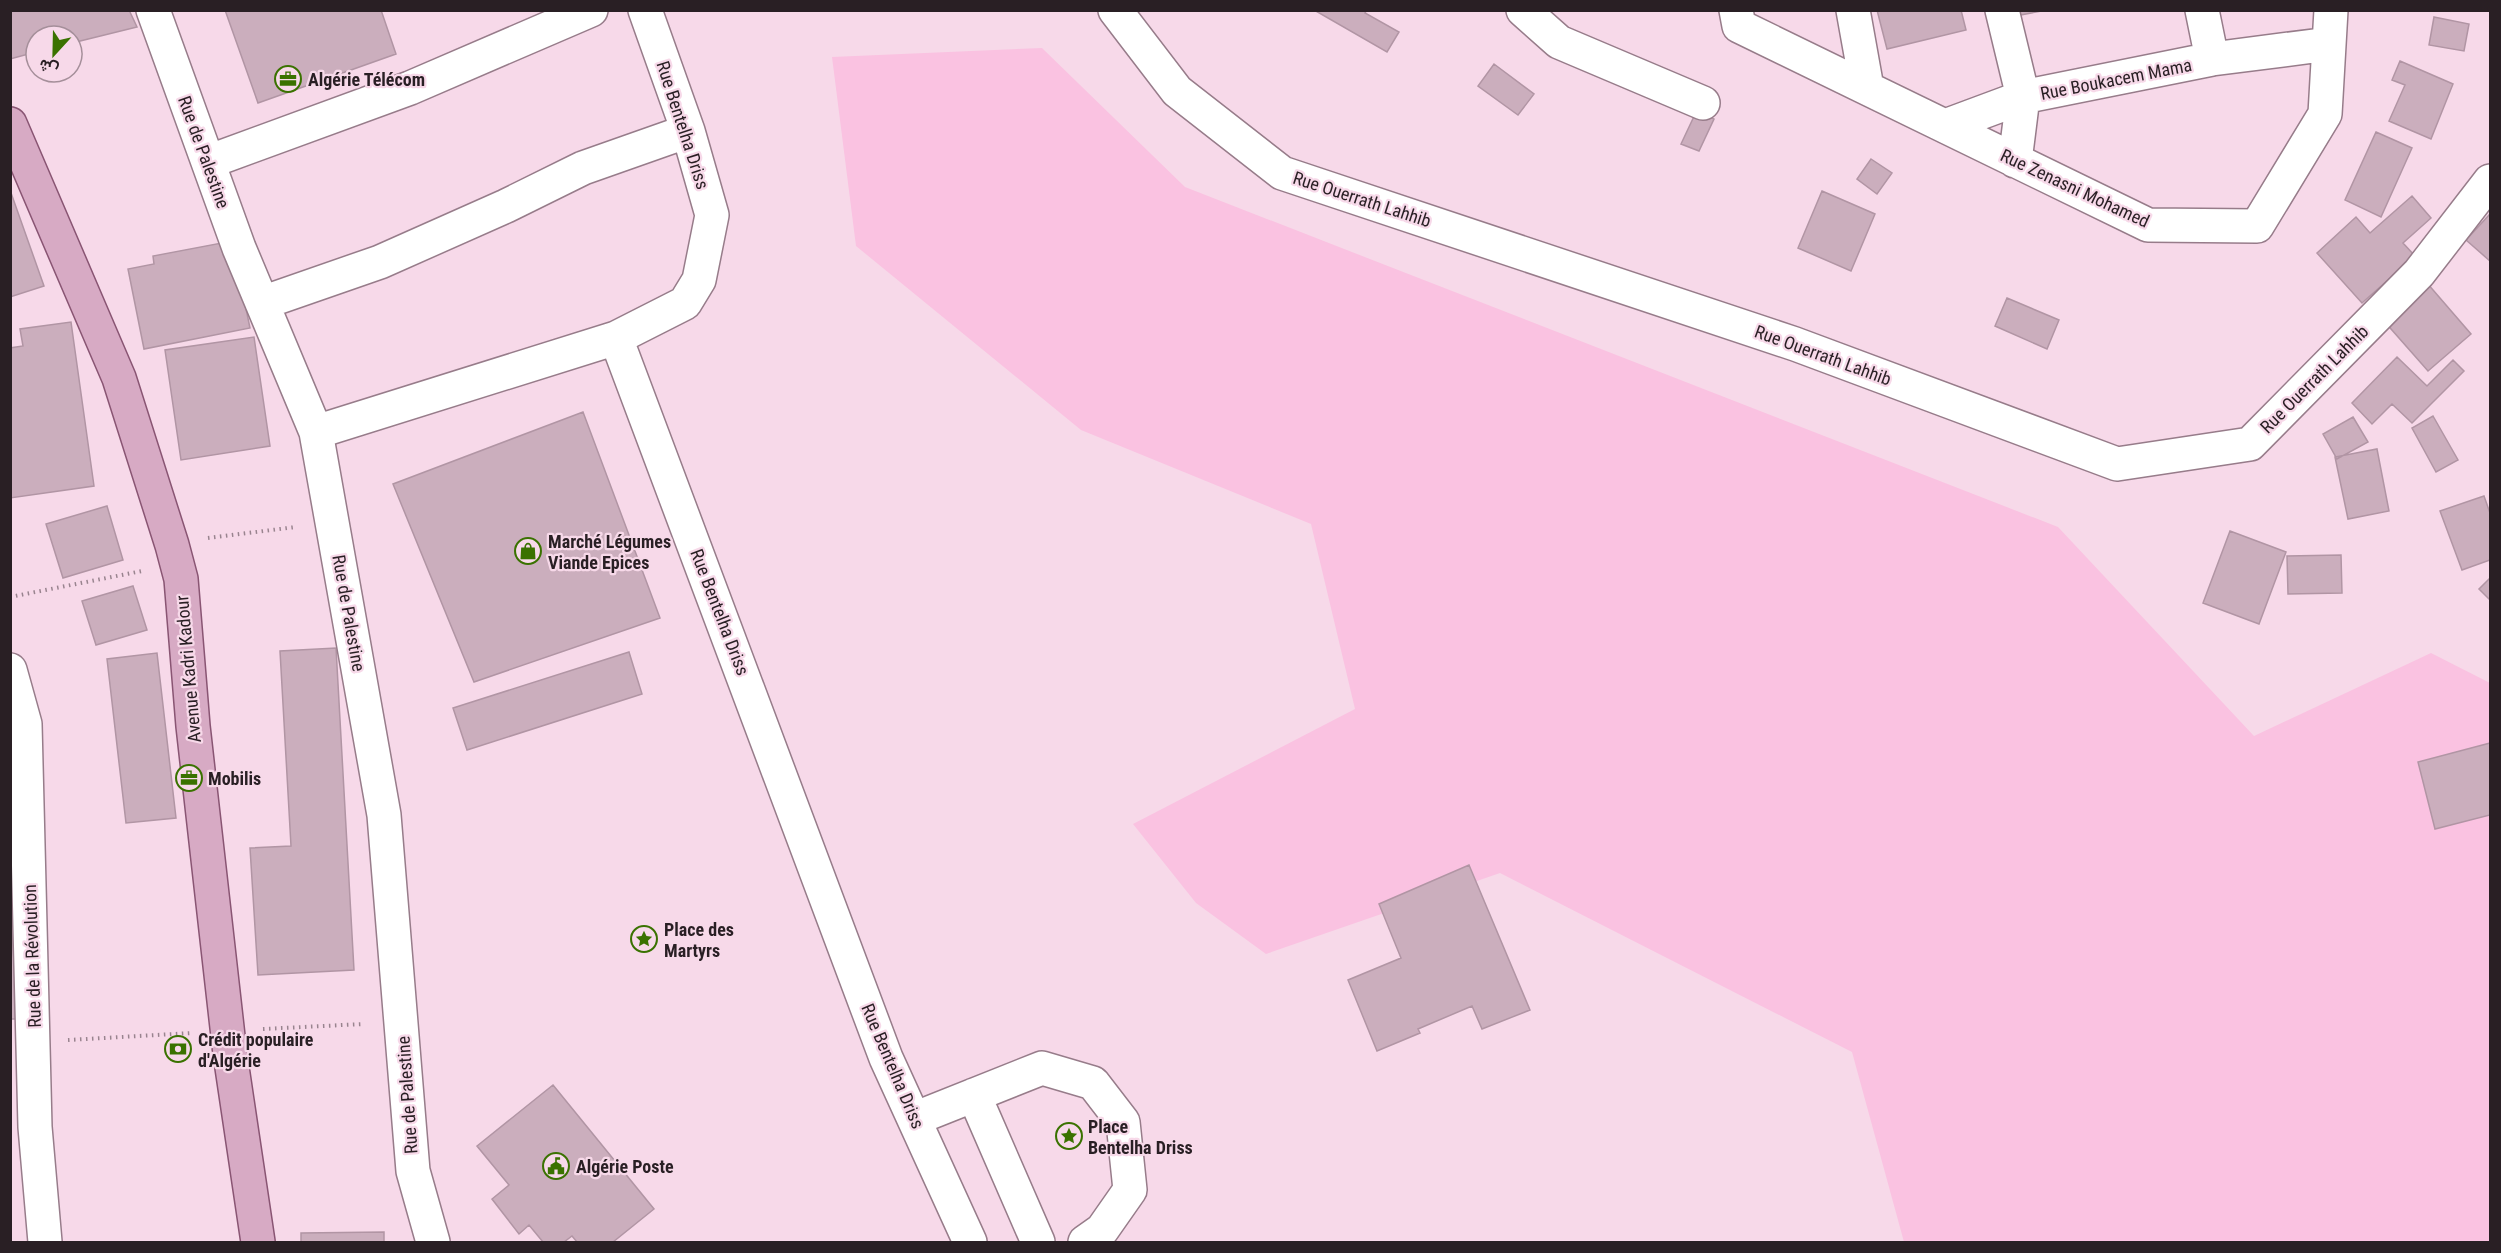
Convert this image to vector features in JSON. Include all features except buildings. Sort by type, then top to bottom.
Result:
[{"type":"main road","name":"Avenue Kadri Kadour","points":[[10,124],[120,378],[181,579],[193,726],[227,1031],[258,1242]]},
{"type":"street","name":"Rue de Palestine","points":[[153,10],[239,248],[316,432],[384,815],[413,1171],[433,1242]]},
{"type":"street","points":[[208,162],[410,88],[591,10]]},
{"type":"street","name":"Rue Bentelha Driss","points":[[645,10],[688,131],[712,215],[699,280],[685,303],[616,338],[886,1058],[970,1242]]},
{"type":"street","name":"Rue Ouerrath Lahhib","points":[[1115,10],[1177,91],[1282,173],[1795,344],[2117,464],[2250,444],[2419,273],[2490,181]]},
{"type":"street","points":[[1523,10],[1559,42],[1703,103]]},
{"type":"street","name":"Rue Zenasni Mohamed","points":[[1736,10],[1739,26],[2148,225],[2257,226],[2325,114],[2331,10]]},
{"type":"street","points":[[1853,10],[1867,88]]},
{"type":"street","name":"Rue Boukacem Mama","points":[[2002,10],[2023,97],[2212,59],[2202,10]]},
{"type":"street","points":[[2212,59],[2329,44]]},
{"type":"street","points":[[1945,126],[2023,97],[2015,161]]},
{"type":"street","points":[[262,303],[380,262],[506,206],[583,168],[688,131]]},
{"type":"street","points":[[316,432],[616,338]]},
{"type":"street","name":"Rue de la Révolution","points":[[10,670],[25,724],[35,1042],[35,1127],[45,1242]]},
{"type":"street","points":[[914,1119],[1042,1068],[1093,1083],[1123,1122],[1130,1190],[1102,1230],[1085,1242]]},
{"type":"street","points":[[974,1095],[1038,1242]]},
{"type":"path","points":[[10,597],[175,555],[227,534],[333,521]]},
{"type":"path","points":[[35,1042],[402,1022]]},
{"type":"shaded area","points":[[1042,48],[1185,187],[2058,527],[2254,736],[2431,653],[2490,683],[2490,1242],[1904,1242],[1852,1052],[1500,873],[1266,954],[1196,903],[1133,824],[1355,709],[1311,524],[1081,430],[856,246],[832,57]]},
{"type":"place","name":"Algérie Télécom","points":[[288,79]]},
{"type":"place","name":"Marché Légumes Viande Epices","points":[[528,551]]},
{"type":"place","name":"Mobilis","points":[[189,778]]},
{"type":"place","name":"Place des Martyrs","points":[[644,939]]},
{"type":"place","name":"Crédit populaire d'Algérie","points":[[178,1049]]},
{"type":"place","name":"Place Bentelha Driss","points":[[1069,1136]]},
{"type":"place","name":"Algérie Poste","points":[[556,1166]]}]
